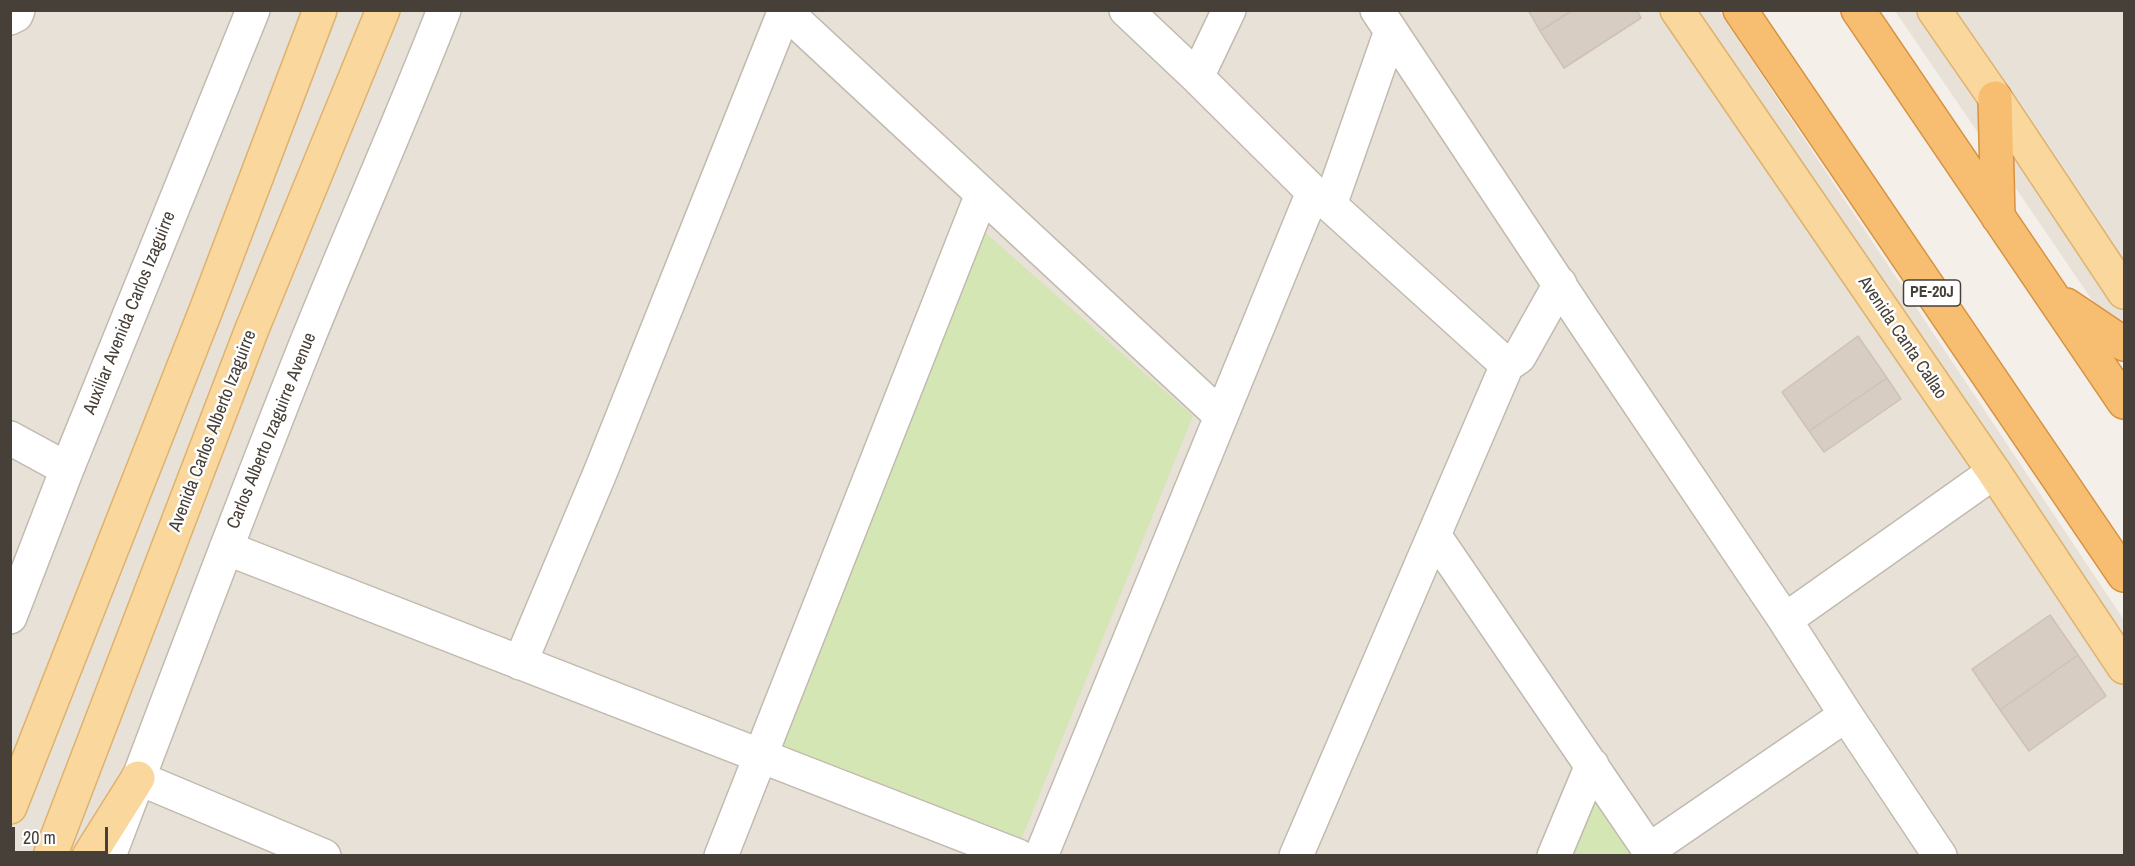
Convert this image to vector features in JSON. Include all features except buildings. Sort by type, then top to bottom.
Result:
[{"type":"highway","name":"PE-20J","points":[[1740,10],[2124,575]]},
{"type":"highway","points":[[1858,10],[2124,402]]},
{"type":"highway","points":[[1995,98],[1998,217]]},
{"type":"highway","points":[[2052,295],[2124,345]]},
{"type":"main road","points":[[10,807],[206,310],[320,10]]},
{"type":"main road","name":"Avenida Carlos Alberto Izaguirre","points":[[50,855],[252,329],[383,10]]},
{"type":"main road","name":"Avenida Canta Callao","points":[[1677,10],[1994,472],[2124,667]]},
{"type":"main road","points":[[1934,10],[2124,292]]},
{"type":"main road","points":[[206,310],[252,329]]},
{"type":"main road","points":[[10,746],[61,676]]},
{"type":"main road","points":[[89,855],[138,778]]},
{"type":"street","points":[[10,18],[16,15],[18,10]]},
{"type":"street","name":"Auxiliar Avenida Carlos Izaguirre","points":[[10,617],[67,469],[254,10]]},
{"type":"street","name":"Carlos Alberto Izaguirre Avenue","points":[[109,855],[311,332],[418,78],[444,10]]},
{"type":"street","points":[[1126,10],[1321,198],[1508,365]]},
{"type":"street","points":[[1197,77],[1229,10]]},
{"type":"street","points":[[520,663],[600,474],[785,11],[1221,416]]},
{"type":"street","points":[[1041,855],[1221,416],[1321,198],[1384,21]]},
{"type":"street","points":[[1384,21],[1940,855]]},
{"type":"street","points":[[722,855],[982,194]]},
{"type":"street","points":[[1296,855],[1508,365],[1519,357],[1560,284]]},
{"type":"street","points":[[10,438],[67,469]]},
{"type":"street","points":[[1785,620],[1994,472]]},
{"type":"street","points":[[1434,535],[1651,853],[1846,715]]},
{"type":"street","points":[[226,548],[1018,855]]},
{"type":"street","points":[[1554,855],[1592,765]]},
{"type":"street","points":[[138,778],[324,855]]},
{"type":"shaded area","points":[[10,11],[1719,11],[2124,620],[2124,855],[11,855]]},
{"type":"shaded area","points":[[1895,11],[2124,11],[2124,347]]},
{"type":"green space","points":[[981,229],[1193,416],[1021,840],[779,749]]},
{"type":"green space","points":[[1594,795],[1634,855],[1568,855]]}]
